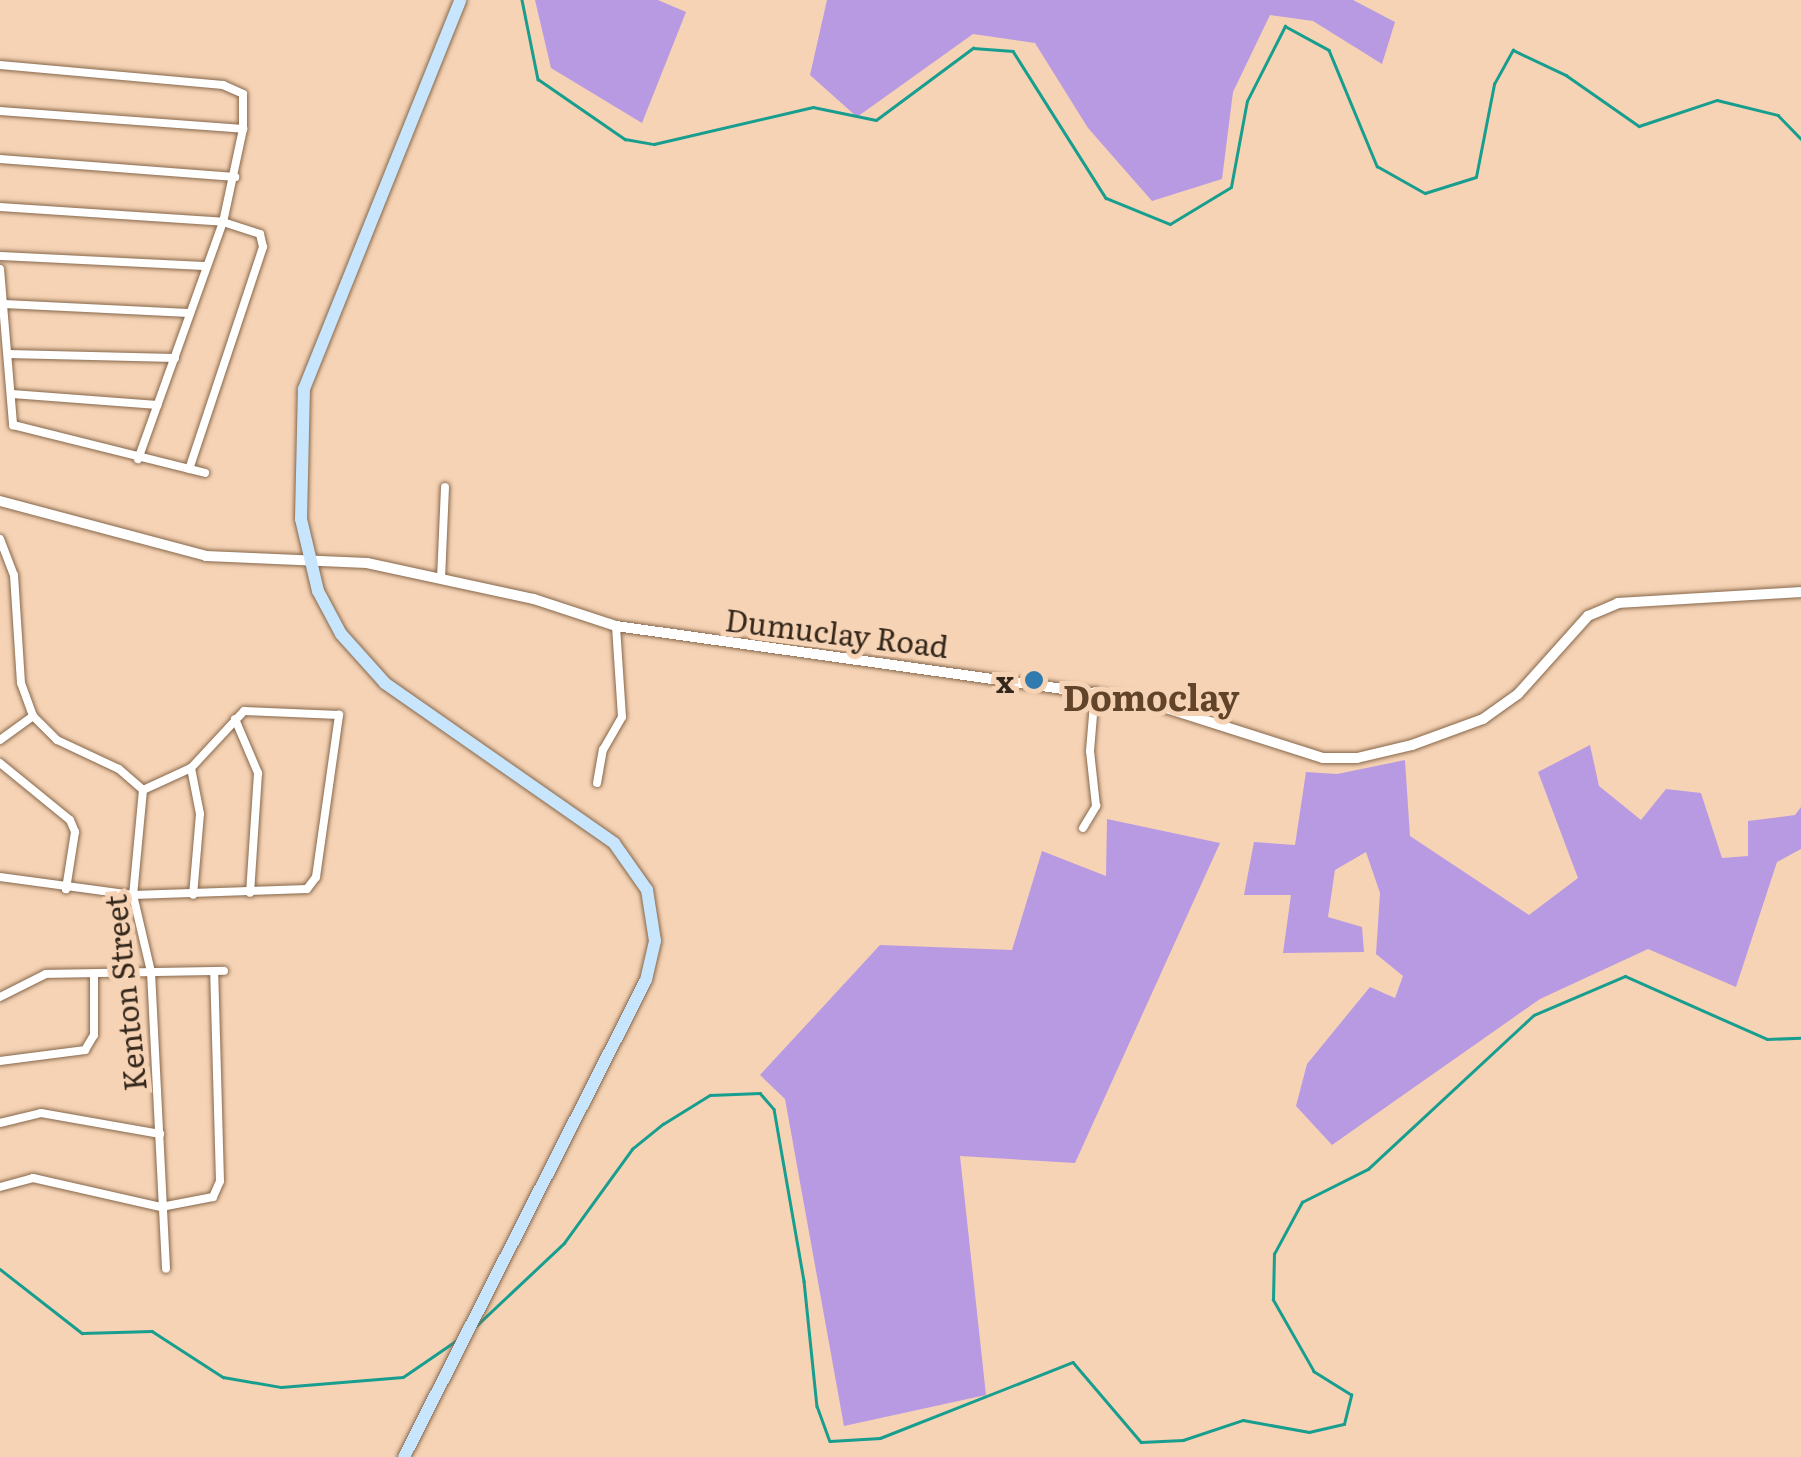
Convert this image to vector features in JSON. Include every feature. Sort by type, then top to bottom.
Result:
[{"type":"main road","points":[[404,1457],[646,980],[655,941],[647,890],[614,843],[385,683],[341,634],[312,562],[298,486],[304,389],[460,0]]},
{"type":"street","points":[[0,65],[234,87],[244,98],[243,129],[223,222],[138,458]]},
{"type":"street","points":[[0,112],[243,129]]},
{"type":"street","points":[[0,159],[235,176]]},
{"type":"street","points":[[0,207],[223,222],[257,230],[263,247],[189,469]]},
{"type":"street","points":[[0,256],[205,266]]},
{"type":"street","points":[[0,268],[13,425],[205,473]]},
{"type":"street","points":[[4,304],[190,314]]},
{"type":"street","points":[[8,354],[175,358]]},
{"type":"street","points":[[12,394],[158,405]]},
{"type":"street","points":[[441,579],[445,487]]},
{"type":"street","name":"Dumuclay Road","points":[[0,500],[206,556],[366,563],[616,626],[1095,692],[1178,709],[1296,753],[1358,758],[1483,719],[1518,694],[1588,616],[1618,603],[1801,592]]},
{"type":"street","points":[[0,539],[14,575],[19,665],[33,716],[57,740],[119,769],[143,790],[190,768],[234,719],[263,708],[339,715],[312,887],[133,895],[66,889],[0,877]]},
{"type":"street","points":[[597,782],[603,750],[622,717],[616,626]]},
{"type":"street","points":[[1083,828],[1096,806],[1090,751],[1095,692]]},
{"type":"street","points":[[0,740],[33,716]]},
{"type":"street","points":[[234,719],[258,774],[250,892]]},
{"type":"street","points":[[0,763],[70,820],[75,832],[66,889]]},
{"type":"street","points":[[190,768],[200,814],[193,895]]},
{"type":"street","name":"Kenton Street","points":[[143,790],[133,895],[151,972],[166,1269]]},
{"type":"street","points":[[0,997],[46,974],[219,971],[220,1181],[213,1197],[198,1204],[161,1207],[34,1178],[0,1187]]},
{"type":"street","points":[[0,1062],[85,1050],[94,1035],[94,976]]},
{"type":"street","points":[[0,1123],[41,1113],[160,1134]]},
{"type":"shaded area","points":[[535,0],[658,0],[686,12],[642,123],[551,68]]},
{"type":"shaded area","points":[[827,0],[1353,0],[1395,22],[1382,64],[1313,21],[1270,15],[1233,92],[1222,179],[1152,201],[1088,128],[1035,43],[973,34],[857,117],[810,75]]},
{"type":"shaded area","points":[[1590,745],[1599,786],[1641,820],[1666,789],[1701,793],[1722,858],[1748,856],[1748,821],[1795,815],[1801,807],[1801,849],[1777,862],[1736,987],[1648,949],[1540,999],[1332,1145],[1296,1106],[1307,1064],[1370,987],[1395,998],[1403,976],[1376,954],[1380,893],[1366,852],[1335,870],[1328,917],[1362,927],[1364,952],[1283,953],[1291,895],[1244,895],[1254,842],[1295,845],[1306,772],[1337,774],[1405,760],[1410,836],[1529,915],[1578,878],[1538,772]]},
{"type":"shaded area","points":[[1107,819],[1220,843],[1075,1163],[960,1156],[986,1395],[844,1426],[785,1099],[760,1075],[880,945],[1012,950],[1042,851],[1106,876]]},
{"type":"waterway","points":[[522,0],[538,79],[625,139],[654,144],[813,107],[876,120],[973,48],[1013,51],[1106,198],[1170,224],[1231,187],[1247,101],[1285,26],[1329,50],[1377,166],[1425,193],[1476,177],[1494,84],[1513,50],[1566,75],[1639,126],[1717,100],[1778,115],[1801,139]]},
{"type":"waterway","points":[[476,1326],[564,1243],[632,1149],[710,1095],[760,1093],[774,1109],[804,1281],[817,1406],[830,1441],[880,1438],[1073,1362],[1141,1442],[1183,1440],[1243,1420],[1309,1432],[1344,1424],[1351,1395],[1314,1372],[1273,1300],[1274,1254],[1302,1202],[1368,1169],[1534,1015],[1625,976],[1767,1039],[1801,1038]]},
{"type":"waterway","points":[[0,1269],[82,1333],[152,1331],[223,1377],[281,1387],[403,1377],[457,1340]]},
{"type":"place","name":"x","points":[[1034,680]]},
{"type":"district","name":"Domoclay","points":[[1151,696]]}]
